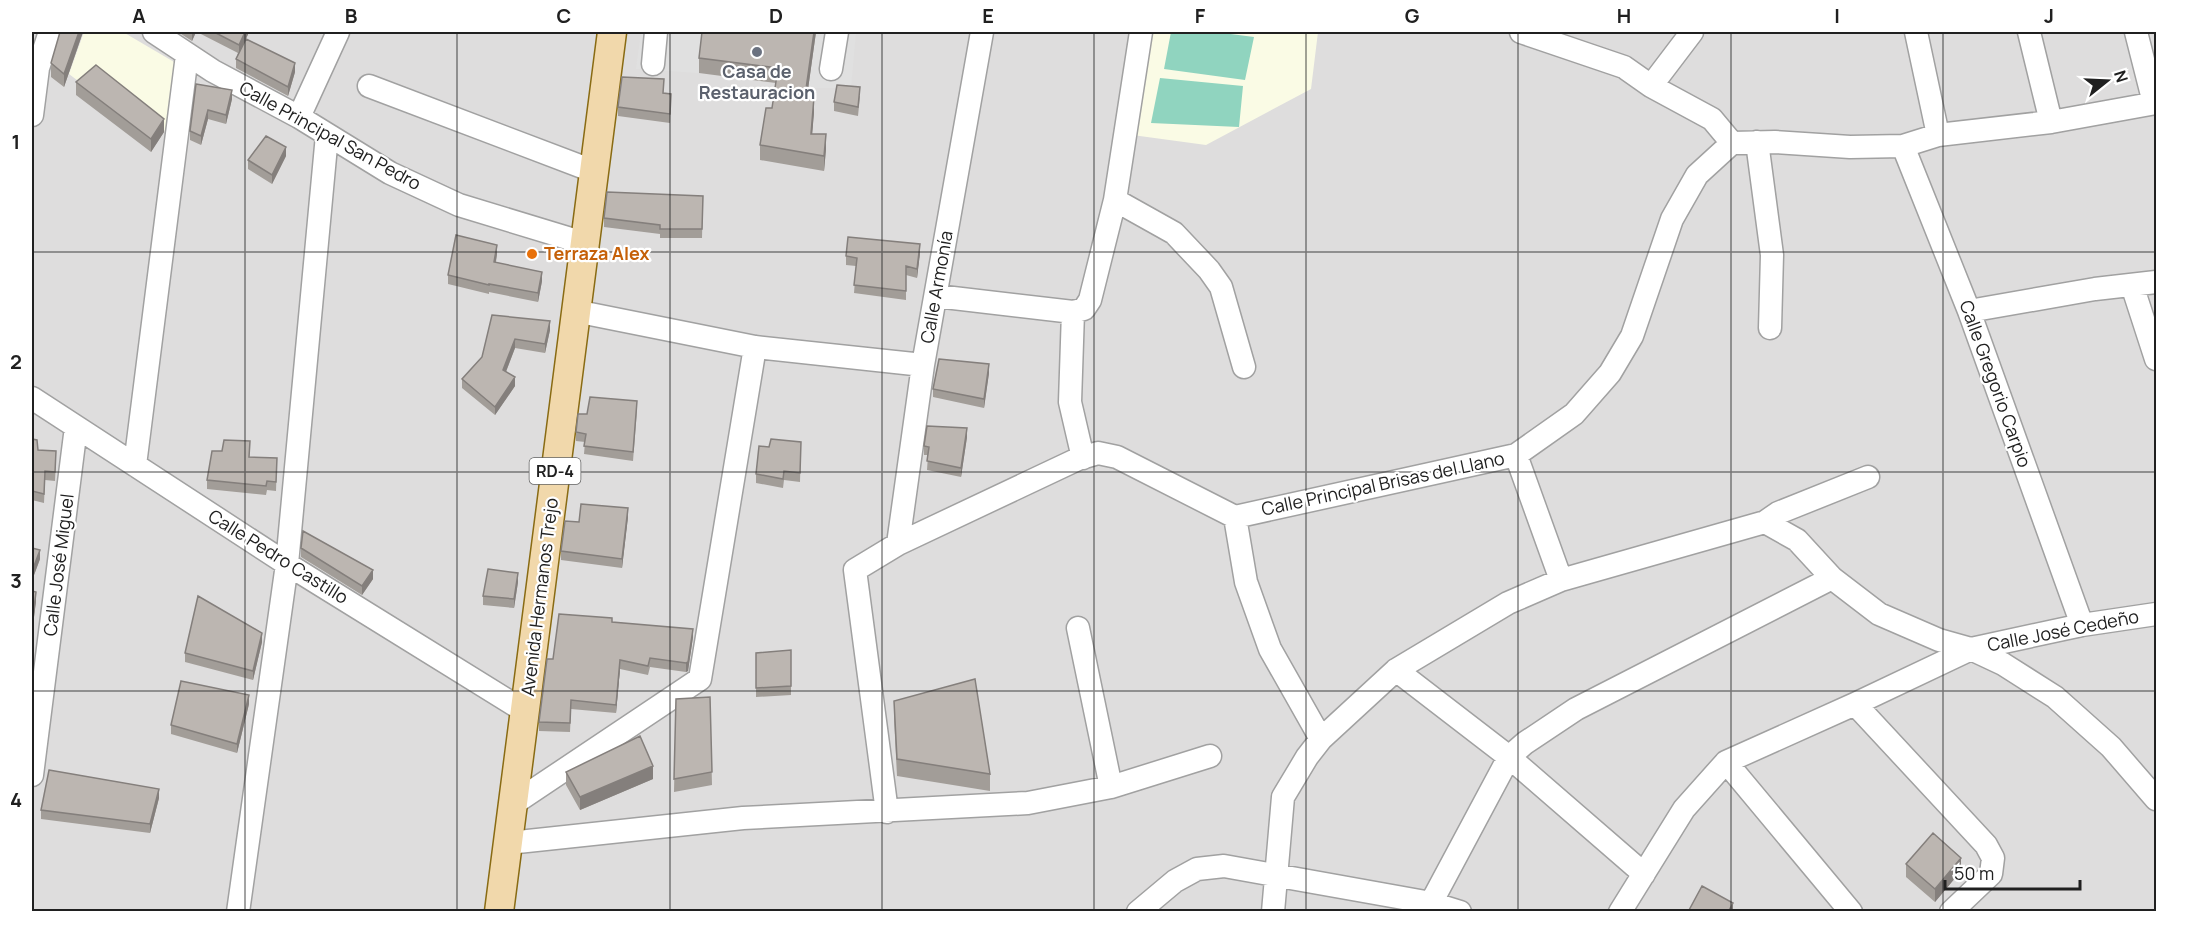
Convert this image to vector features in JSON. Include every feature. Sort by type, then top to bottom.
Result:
[{"type":"main road","name":"Avenida Hermanos Trejo","points":[[499,912],[612,32]]},
{"type":"street","points":[[32,115],[38,68],[50,32]]},
{"type":"street","name":"Calle Principal San Pedro","points":[[154,32],[187,55],[299,117],[390,173],[459,205],[584,243]]},
{"type":"street","points":[[299,117],[338,32]]},
{"type":"street","points":[[653,64],[656,32]]},
{"type":"street","points":[[831,69],[837,32]]},
{"type":"street","name":"Calle Armonía","points":[[898,544],[923,365],[982,32]]},
{"type":"street","points":[[936,296],[1073,312],[1084,309],[1090,300],[1115,200],[1141,32]]},
{"type":"street","points":[[1521,32],[1624,67],[1651,86],[1712,119],[1732,143],[1757,142],[1850,147],[1903,146],[1938,135],[2051,122],[2155,103],[2136,32]]},
{"type":"street","points":[[1651,86],[1692,32]]},
{"type":"street","points":[[1916,32],[1938,135]]},
{"type":"street","points":[[2029,32],[2051,122]]},
{"type":"street","points":[[135,465],[187,55]]},
{"type":"street","points":[[369,86],[593,171]]},
{"type":"street","points":[[238,912],[287,564],[327,135]]},
{"type":"street","points":[[1757,142],[1772,255],[1770,328]]},
{"type":"street","name":"Calle Principal Brisas del Llano","points":[[1235,517],[1516,455],[1574,414],[1610,373],[1632,336],[1672,219],[1696,175],[1732,143]]},
{"type":"street","name":"Calle Gregorio Carpio","points":[[1903,146],[1969,311],[2082,625]]},
{"type":"street","points":[[1115,200],[1174,232],[1209,270],[1221,287],[1244,367]]},
{"type":"street","points":[[1969,311],[2157,282]]},
{"type":"street","points":[[2132,285],[2157,359]]},
{"type":"street","points":[[575,311],[755,347],[923,365]]},
{"type":"street","points":[[1073,312],[1070,402],[1083,458]]},
{"type":"street","points":[[513,804],[700,679],[755,347]]},
{"type":"street","name":"Calle Pedro Castillo","points":[[32,399],[287,564],[526,712]]},
{"type":"street","name":"Calle José Miguel","points":[[32,775],[76,427]]},
{"type":"street","points":[[887,812],[855,570],[898,544],[1098,453],[1117,457],[1235,517],[1246,582],[1270,649],[1321,739]]},
{"type":"street","points":[[1516,455],[1561,580]]},
{"type":"street","points":[[1273,912],[1283,797],[1307,757],[1321,739],[1396,670],[1508,603],[1561,580],[1766,522],[1778,513],[1868,477]]},
{"type":"street","points":[[1766,522],[1797,540],[1832,578],[1879,614],[1939,640],[1971,649],[2003,664],[2055,697],[2111,747],[2157,799]]},
{"type":"street","points":[[1431,903],[1509,757],[1525,743],[1576,709],[1832,578]]},
{"type":"street","name":"Calle José Cedeño","points":[[1971,649],[2082,625],[2157,614]]},
{"type":"street","points":[[1078,628],[1111,787]]},
{"type":"street","points":[[1620,912],[1684,810],[1726,762],[1971,649]]},
{"type":"street","points":[[1396,670],[1509,757],[1644,874]]},
{"type":"street","points":[[1855,704],[1986,845],[1993,858],[1992,874],[1951,912]]},
{"type":"street","points":[[507,843],[743,818],[1028,803],[1111,787],[1210,756]]},
{"type":"street","points":[[1726,762],[1851,912]]},
{"type":"street","points":[[1138,912],[1175,881],[1197,868],[1224,866],[1431,903],[1460,912]]},
{"type":"shaded area","points":[[32,32],[2156,32],[2156,911],[32,911]]},
{"type":"shaded area","points":[[84,32],[123,32],[186,69],[164,132],[86,87],[69,74]]},
{"type":"shaded area","points":[[641,32],[704,32],[699,73],[636,69]]},
{"type":"shaded area","points":[[816,32],[856,32],[851,88],[808,88]]},
{"type":"shaded area","points":[[1144,32],[1318,32],[1311,89],[1206,145],[1125,134]]},
{"type":"green space","points":[[1171,32],[1215,32],[1254,37],[1245,80],[1164,69]]},
{"type":"green space","points":[[1160,78],[1243,86],[1239,127],[1151,123]]},
{"type":"building","points":[[60,32],[79,32],[64,74],[51,63]]},
{"type":"building","points":[[214,32],[245,32],[239,45]]},
{"type":"building","points":[[702,32],[814,32],[805,96],[814,97],[811,134],[826,134],[824,156],[760,145],[766,108],[772,108],[778,68],[699,58]]},
{"type":"building","points":[[246,39],[295,63],[288,87],[236,59]]},
{"type":"building","points":[[96,65],[164,119],[151,139],[76,82]]},
{"type":"building","points":[[622,77],[664,79],[663,93],[671,94],[670,114],[618,107]]},
{"type":"building","points":[[196,84],[232,90],[226,115],[208,110],[201,136],[190,131]]},
{"type":"building","points":[[837,85],[860,87],[858,107],[834,102]]},
{"type":"building","points":[[266,136],[286,147],[272,175],[248,160]]},
{"type":"building","points":[[607,192],[703,196],[702,229],[660,229],[660,225],[604,218]]},
{"type":"building","points":[[456,235],[497,245],[494,262],[542,272],[538,293],[448,275]]},
{"type":"building","points":[[848,237],[920,244],[917,269],[906,266],[906,291],[854,285],[857,258],[846,256]]},
{"type":"building","points":[[492,315],[550,321],[545,344],[515,339],[503,370],[515,377],[495,407],[462,379],[482,357]]},
{"type":"building","points":[[939,359],[989,364],[984,399],[933,389]]},
{"type":"building","points":[[590,397],[637,401],[633,452],[584,446],[586,434],[576,432],[578,414],[587,414]]},
{"type":"building","points":[[927,426],[967,428],[961,468],[927,461],[929,447],[924,446]]},
{"type":"building","points":[[32,439],[37,440],[38,450],[56,451],[55,472],[45,471],[44,494],[32,491]]},
{"type":"building","points":[[771,439],[801,442],[800,473],[784,471],[783,479],[756,474],[759,446],[769,447]]},
{"type":"building","points":[[224,440],[250,441],[249,457],[277,458],[276,482],[267,481],[266,486],[207,480],[212,451],[222,451]]},
{"type":"building","points":[[581,504],[628,508],[622,559],[561,551],[565,521],[579,522]]},
{"type":"building","points":[[303,531],[373,570],[362,586],[301,548]]},
{"type":"building","points":[[32,548],[40,550],[34,566],[32,565]]},
{"type":"building","points":[[488,569],[518,573],[514,599],[483,596]]},
{"type":"building","points":[[32,591],[36,592],[33,616],[32,616]]},
{"type":"building","points":[[198,596],[262,633],[253,671],[185,653]]},
{"type":"building","points":[[559,614],[612,618],[612,622],[693,629],[688,662],[650,658],[648,666],[620,660],[616,705],[571,700],[570,723],[539,722],[547,659],[553,659]]},
{"type":"building","points":[[791,650],[791,686],[756,688],[756,653]]},
{"type":"building","points":[[975,679],[990,774],[897,759],[894,701]]},
{"type":"building","points":[[181,681],[249,695],[237,744],[171,725]]},
{"type":"building","points":[[710,697],[712,772],[674,779],[676,699]]},
{"type":"building","points":[[640,736],[653,766],[580,797],[566,772]]},
{"type":"building","points":[[49,770],[159,789],[150,824],[41,810]]},
{"type":"building","points":[[1933,833],[1961,858],[1935,889],[1906,864]]},
{"type":"building","points":[[1702,886],[1733,903],[1728,912],[1688,912]]},
{"type":"place","name":"Casa de Restauracion","points":[[757,52]]},
{"type":"place","name":"Terraza Alex","points":[[532,254]]}]
